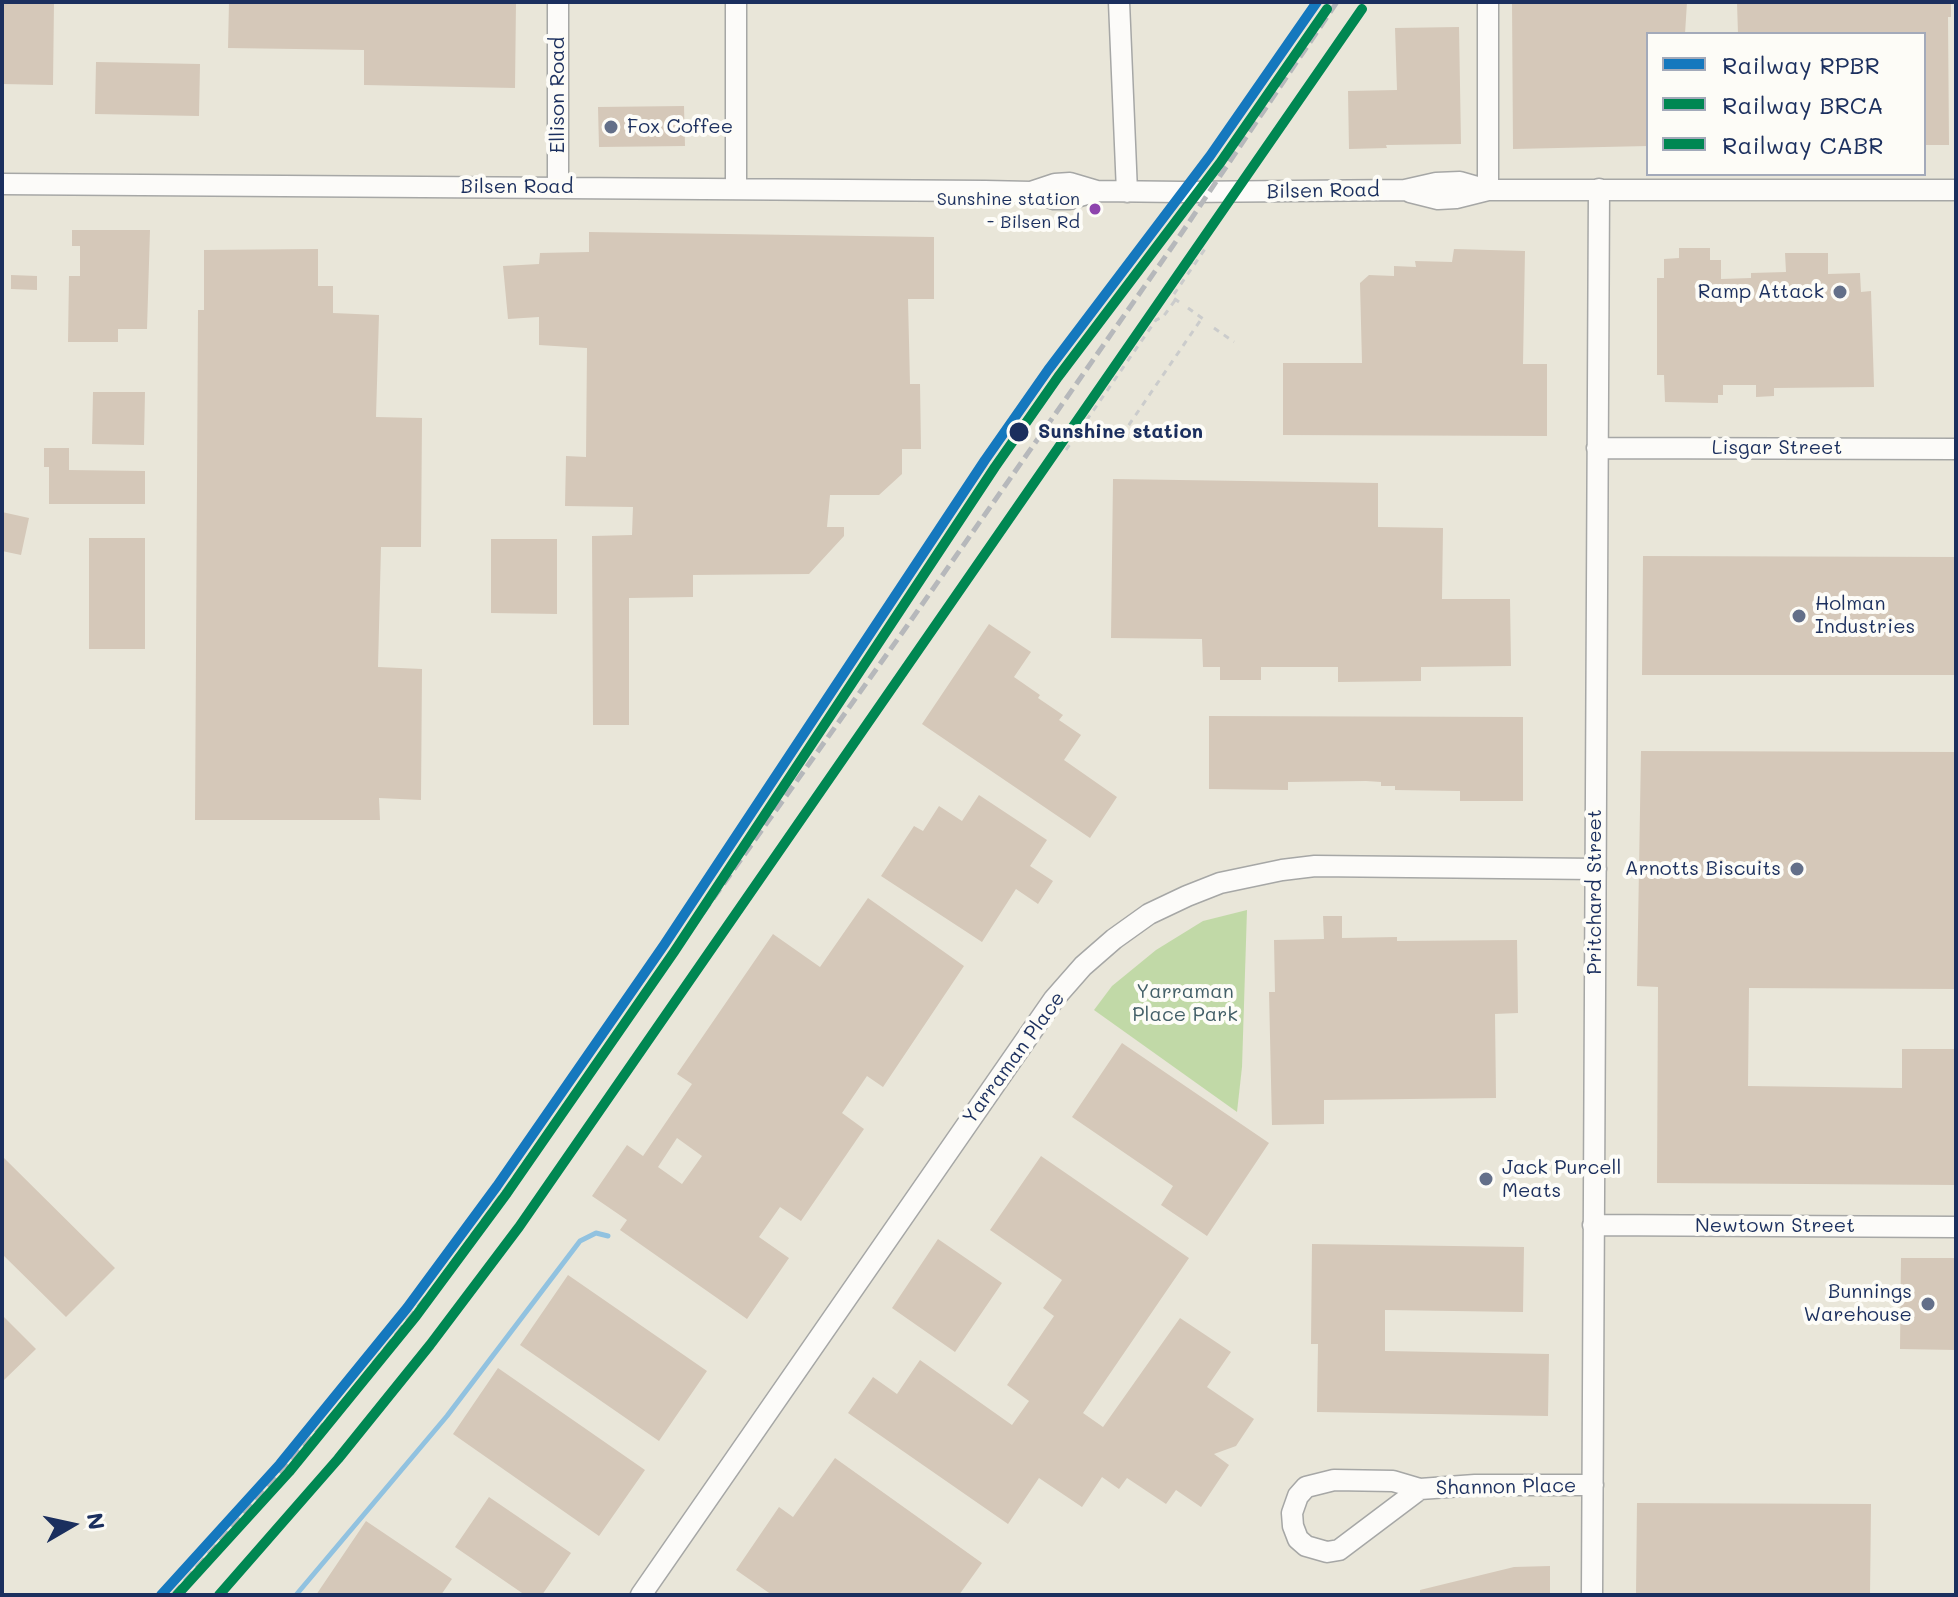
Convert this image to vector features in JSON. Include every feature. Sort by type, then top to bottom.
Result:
[{"type":"street","name":"Ellison Road","points":[[558,2],[558,188]]},
{"type":"street","points":[[736,2],[736,189]]},
{"type":"street","points":[[1119,2],[1127,192]]},
{"type":"street","points":[[1488,2],[1488,190]]},
{"type":"street","name":"Bilsen Road","points":[[2,184],[1031,192],[1070,183],[1097,191],[1127,192],[1405,190],[1436,183],[1460,182],[1488,190],[1956,190]]},
{"type":"street","name":"Pritchard Street","points":[[1592,1595],[1599,189]]},
{"type":"street","name":"Lisgar Street","points":[[1597,448],[1956,449]]},
{"type":"street","name":"Yarraman Place","points":[[641,1595],[1054,999],[1083,966],[1114,939],[1149,914],[1187,896],[1220,883],[1282,870],[1315,866],[1596,869]]},
{"type":"street","name":"Newtown Street","points":[[1593,1225],[1956,1227]]},
{"type":"street","name":"Shannon Place","points":[[1420,1489],[1339,1550],[1327,1552],[1306,1546],[1298,1539],[1293,1526],[1292,1513],[1298,1496],[1306,1487],[1334,1480],[1393,1481],[1420,1489],[1475,1485],[1593,1485]]},
{"type":"path","points":[[1128,282],[1167,229]]},
{"type":"path","points":[[1066,450],[1156,320],[1163,317],[1177,301],[1172,297],[1205,249]]},
{"type":"path","points":[[1158,303],[1184,267],[1199,258]]},
{"type":"path","points":[[1122,435],[1204,320],[1188,308]]},
{"type":"path","points":[[1214,328],[1234,342]]},
{"type":"green space","name":"Yarraman Place Park","points":[[1247,910],[1242,1067],[1237,1112],[1094,1010],[1112,986],[1156,950],[1203,921]]},
{"type":"building","points":[[2,2],[54,2],[53,85],[2,84]]},
{"type":"building","points":[[229,2],[516,2],[515,88],[364,85],[364,50],[228,48]]},
{"type":"building","points":[[1512,2],[1687,2],[1685,32],[1646,32],[1646,146],[1513,149]]},
{"type":"building","points":[[1737,2],[1951,2],[1951,17],[1948,17],[1949,145],[1926,145],[1926,32],[1738,32]]},
{"type":"building","points":[[1459,27],[1461,144],[1349,149],[1348,91],[1397,90],[1395,28]]},
{"type":"building","points":[[96,62],[200,64],[199,116],[95,114]]},
{"type":"building","points":[[684,106],[685,146],[599,147],[598,107]]},
{"type":"building","points":[[72,230],[150,230],[147,329],[118,329],[118,342],[68,342],[69,276],[80,276],[80,246],[72,246]]},
{"type":"building","points":[[589,232],[934,237],[934,299],[908,299],[910,384],[920,384],[921,449],[902,449],[902,474],[879,495],[830,495],[827,527],[844,527],[844,536],[809,574],[693,575],[693,597],[629,598],[629,725],[593,725],[592,536],[632,535],[633,507],[565,506],[566,456],[586,457],[587,348],[539,345],[539,317],[508,319],[503,266],[539,264],[540,253],[589,252]]},
{"type":"building","points":[[1679,248],[1710,248],[1710,260],[1721,260],[1721,279],[1751,278],[1751,273],[1786,272],[1785,253],[1828,253],[1828,274],[1860,273],[1861,292],[1871,291],[1874,387],[1774,388],[1774,396],[1756,397],[1756,385],[1723,385],[1723,395],[1718,395],[1718,403],[1665,402],[1664,375],[1657,375],[1657,278],[1664,278],[1664,259],[1679,258]]},
{"type":"building","points":[[318,249],[318,286],[333,286],[333,313],[379,315],[376,417],[422,418],[421,547],[381,547],[378,667],[422,669],[421,800],[379,798],[380,820],[195,820],[198,310],[204,310],[204,250]]},
{"type":"building","points":[[1454,249],[1525,251],[1523,364],[1547,364],[1547,436],[1283,435],[1283,363],[1362,363],[1360,283],[1369,275],[1394,276],[1394,266],[1416,267],[1415,261],[1452,262]]},
{"type":"building","points":[[11,275],[37,276],[37,290],[11,289]]},
{"type":"building","points":[[93,392],[145,392],[144,445],[92,444]]},
{"type":"building","points":[[44,448],[69,448],[69,470],[145,471],[145,504],[49,504],[49,467],[44,467]]},
{"type":"building","points":[[1113,479],[1378,483],[1378,527],[1443,528],[1442,599],[1510,599],[1511,666],[1421,667],[1421,681],[1338,682],[1338,667],[1261,667],[1261,680],[1220,680],[1220,667],[1203,667],[1202,639],[1111,638]]},
{"type":"building","points":[[2,512],[29,518],[21,555],[2,551]]},
{"type":"building","points":[[89,538],[145,538],[145,649],[89,649]]},
{"type":"building","points":[[491,539],[557,539],[557,614],[491,613]]},
{"type":"building","name":"Holman Industries","points":[[1643,556],[1956,557],[1956,675],[1642,675]]},
{"type":"building","points":[[989,624],[1031,652],[1014,677],[1040,695],[1038,698],[1063,715],[1059,720],[1081,735],[1064,760],[1117,797],[1090,838],[922,724]]},
{"type":"building","points":[[1209,716],[1523,717],[1523,801],[1460,801],[1460,791],[1395,790],[1395,786],[1366,781],[1288,782],[1288,790],[1209,789]]},
{"type":"building","name":"Arnotts Biscuits","points":[[1641,751],[1956,752],[1956,989],[1749,988],[1748,1086],[1902,1088],[1902,1049],[1956,1049],[1956,1185],[1657,1183],[1658,987],[1637,986]]},
{"type":"building","points":[[979,795],[1047,840],[1030,866],[1053,881],[1038,904],[1016,889],[982,942],[881,876],[914,826],[923,831],[939,806],[962,821]]},
{"type":"building","points":[[868,898],[964,966],[883,1087],[867,1076],[842,1113],[864,1129],[801,1221],[780,1207],[759,1237],[789,1258],[747,1319],[620,1230],[627,1220],[592,1196],[627,1145],[643,1156],[692,1084],[677,1074],[773,934],[820,967]],"holes":[[[677,1138],[702,1156],[682,1184],[658,1167]]]},
{"type":"building","points":[[1323,916],[1342,916],[1342,938],[1517,940],[1518,1013],[1495,1014],[1496,1098],[1324,1100],[1324,1124],[1272,1125],[1269,992],[1275,992],[1274,940],[1324,939]]},
{"type":"building","points":[[1122,1043],[1269,1143],[1207,1236],[1161,1205],[1173,1186],[1072,1117]]},
{"type":"building","points":[[2,1156],[115,1268],[66,1317],[2,1254]]},
{"type":"building","points":[[1041,1156],[1189,1258],[1083,1413],[1103,1427],[1180,1318],[1231,1352],[1207,1387],[1254,1419],[1236,1446],[1214,1454],[1229,1465],[1201,1507],[1176,1490],[1166,1504],[1127,1478],[1119,1489],[1102,1477],[1082,1507],[1039,1478],[1008,1524],[848,1413],[873,1377],[897,1394],[920,1360],[1012,1425],[1029,1401],[1007,1385],[1054,1316],[1043,1308],[1062,1280],[990,1230]]},
{"type":"building","points":[[938,1239],[1002,1283],[955,1352],[892,1308]]},
{"type":"building","points":[[1312,1244],[1524,1247],[1523,1312],[1385,1310],[1385,1351],[1549,1354],[1548,1416],[1317,1412],[1318,1344],[1311,1344]]},
{"type":"building","name":"Bunnings Warehouse","points":[[1901,1258],[1956,1258],[1956,1350],[1900,1349]]},
{"type":"building","points":[[568,1275],[707,1371],[659,1441],[520,1345]]},
{"type":"building","points":[[2,1315],[36,1349],[2,1382]]},
{"type":"building","points":[[498,1368],[645,1470],[599,1536],[453,1434]]},
{"type":"building","points":[[835,1458],[982,1563],[959,1595],[772,1595],[736,1570],[779,1507],[793,1517]]},
{"type":"building","points":[[489,1497],[571,1553],[542,1595],[525,1595],[455,1547]]},
{"type":"building","points":[[1637,1503],[1871,1504],[1870,1595],[1636,1595]]},
{"type":"building","points":[[366,1521],[452,1579],[441,1595],[316,1595]]},
{"type":"building","points":[[1550,1566],[1550,1595],[1420,1595],[1420,1590],[1514,1567]]},
{"type":"waterway","points":[[296,1595],[447,1416],[580,1241],[596,1233],[608,1236]]},
{"type":"railway","points":[[173,1595],[340,1406],[437,1284],[907,626],[1179,237],[1337,2]]},
{"type":"rail line","name":"RPBR","points":[[161,1595],[280,1464],[407,1308],[497,1186],[664,945],[985,460],[1048,370],[1210,156],[1317,2]]},
{"type":"rail line","name":"BRCA","points":[[177,1595],[289,1472],[416,1316],[507,1193],[674,952],[995,467],[1058,377],[1220,163],[1327,9]]},
{"type":"rail line","name":"CABR","points":[[219,1595],[338,1459],[430,1345],[519,1227],[1362,9]]},
{"type":"place","name":"Fox Coffee","points":[[611,127]]},
{"type":"place","name":"Sunshine station - Bilsen Rd","points":[[1095,209]]},
{"type":"place","name":"Ramp Attack","points":[[1840,292]]},
{"type":"place","name":"Sunshine station","points":[[1019,432]]},
{"type":"place","name":"Holman Industries","points":[[1799,616]]},
{"type":"place","name":"Arnotts Biscuits","points":[[1797,869]]},
{"type":"place","name":"Jack Purcell Meats","points":[[1486,1179]]},
{"type":"place","name":"Bunnings Warehouse","points":[[1928,1304]]}]
